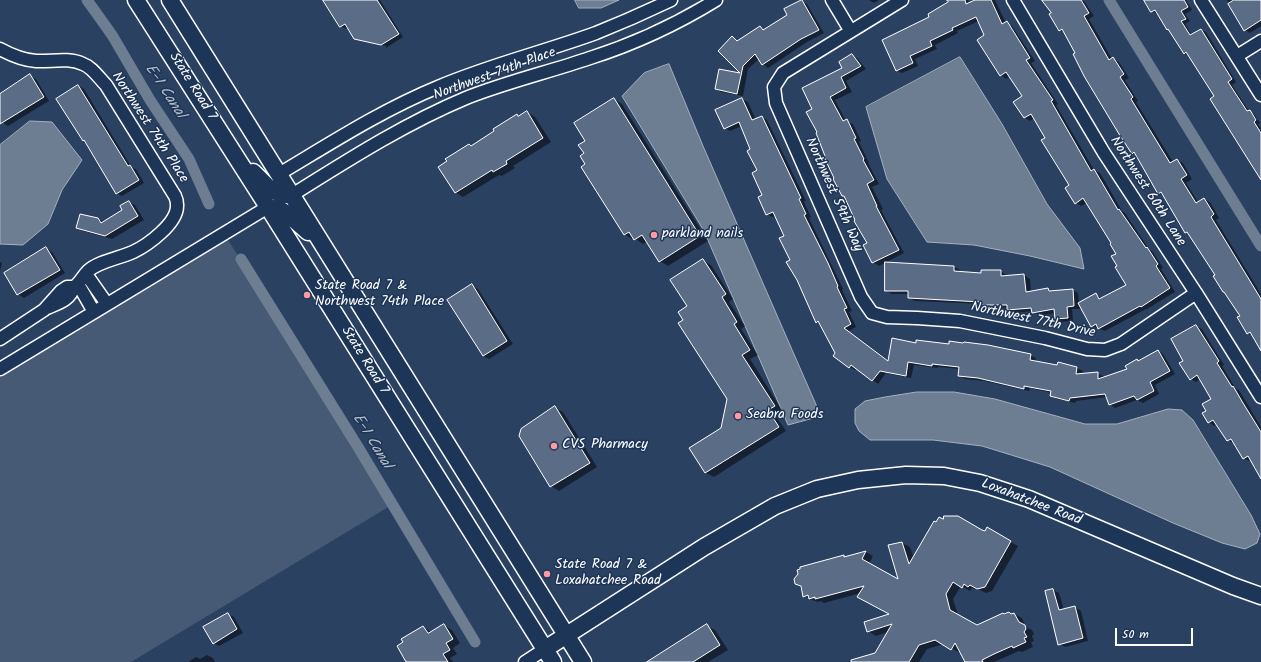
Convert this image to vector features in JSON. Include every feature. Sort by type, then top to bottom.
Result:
[{"type":"main road","name":"State Road 7","points":[[136,0],[268,207],[549,656]]},
{"type":"main road","name":"State Road 7","points":[[170,0],[583,662]]},
{"type":"main road","points":[[232,151],[268,187],[281,195],[292,195]]},
{"type":"main road","points":[[268,207],[281,210],[290,216],[325,249]]},
{"type":"main road","name":"Loxahatchee Road","points":[[549,656],[567,635],[704,547],[775,506],[817,489],[858,480],[906,475],[944,476],[980,482],[1029,499],[1226,583],[1261,596]]},
{"type":"street","name":"Northwest 74th Place","points":[[279,174],[376,116],[406,101],[471,74],[595,33],[630,19],[670,0]]},
{"type":"street","name":"Northwest 74th Place","points":[[292,195],[386,138],[432,113],[467,98],[591,58],[645,37],[716,0]]},
{"type":"street","points":[[832,0],[850,30],[902,0]]},
{"type":"street","name":"Northwest 60th Lane","points":[[1013,0],[1104,153],[1196,293],[1261,397]]},
{"type":"street","points":[[1201,0],[1261,95]]},
{"type":"street","name":"Northwest 59th Way","points":[[850,30],[783,73],[774,87],[776,103],[861,297],[872,313]]},
{"type":"street","points":[[1237,56],[1261,41]]},
{"type":"street","name":"Northwest 74th Place","points":[[0,49],[14,56],[36,61],[66,60],[83,64],[95,73],[106,85],[176,196],[178,205],[175,215],[162,231],[133,252],[107,261],[88,271],[76,286],[72,295],[64,301],[44,310],[0,339]]},
{"type":"street","points":[[0,369],[268,207]]},
{"type":"street","points":[[86,274],[107,304]]},
{"type":"street","points":[[76,286],[94,312]]},
{"type":"street","name":"Northwest 77th Drive","points":[[872,313],[887,318],[917,318],[960,321],[1045,338],[1087,349],[1105,350],[1121,344],[1196,293]]},
{"type":"street","points":[[524,662],[549,656]]},
{"type":"shaded area","points":[[575,0],[619,0],[601,8],[579,8]]},
{"type":"shaded area","points":[[960,57],[1002,124],[1047,204],[1080,248],[1084,269],[974,245],[927,242],[887,179],[866,107]]},
{"type":"shaded area","points":[[669,64],[703,146],[821,416],[788,425],[704,231],[622,96],[644,73]]},
{"type":"shaded area","points":[[30,121],[52,122],[82,160],[62,190],[48,224],[23,245],[0,244],[0,145]]},
{"type":"shaded area","points":[[228,240],[395,503],[131,662],[0,662],[0,377]]},
{"type":"shaded area","points":[[917,392],[954,392],[995,399],[1085,424],[1117,424],[1168,409],[1182,410],[1193,420],[1251,515],[1260,534],[1257,543],[1245,549],[1222,543],[1173,523],[1050,467],[982,446],[933,440],[870,440],[859,431],[855,423],[855,409],[865,401]]},
{"type":"building","points":[[323,0],[377,0],[399,34],[381,45],[354,39],[345,24],[340,27]]},
{"type":"building","points":[[802,0],[819,30],[801,39],[762,65],[755,54],[743,66],[737,94],[715,89],[719,69],[740,73],[718,51],[732,36],[737,41],[760,26],[763,30],[787,15],[784,9]]},
{"type":"building","points":[[947,0],[965,0],[966,4],[975,0],[991,0],[1002,24],[1007,21],[1030,58],[1026,60],[1053,100],[1051,101],[1091,171],[1094,169],[1118,210],[1119,209],[1146,248],[1147,247],[1158,264],[1156,266],[1170,288],[1141,307],[1140,306],[1098,329],[1096,324],[1091,327],[1078,303],[1096,293],[1099,299],[1126,285],[1115,267],[1117,266],[1111,256],[1116,254],[1110,244],[1111,243],[1083,198],[1075,204],[1065,188],[1069,185],[1041,140],[1045,138],[1031,114],[1024,118],[1013,102],[1022,96],[1006,72],[1000,76],[977,40],[984,35],[976,17],[952,28],[953,30],[930,41],[932,46],[910,56],[913,63],[896,71],[882,40],[929,17],[928,14],[948,2]]},
{"type":"building","points":[[1042,0],[1081,0],[1089,13],[1084,16],[1109,60],[1113,57],[1124,74],[1120,77],[1133,97],[1131,99],[1170,163],[1177,159],[1187,175],[1181,179],[1196,203],[1204,198],[1214,214],[1211,217],[1261,299],[1261,351],[1250,332],[1247,334],[1237,317],[1240,316],[1223,292],[1213,276],[1215,275],[1187,232],[1185,233],[1161,192],[1158,194],[1134,152],[1132,154],[1119,134],[1084,76],[1073,54],[1075,53],[1062,29],[1059,31],[1049,14],[1051,13]]},
{"type":"building","points":[[1144,0],[1184,0],[1188,7],[1181,11],[1186,19],[1181,21],[1190,35],[1201,29],[1232,79],[1228,82],[1247,111],[1250,110],[1256,120],[1254,122],[1261,133],[1261,180],[1210,99],[1214,96],[1186,52],[1184,54],[1155,10],[1151,12]]},
{"type":"building","points":[[1234,0],[1261,0],[1261,20],[1244,31],[1228,4]]},
{"type":"building","points":[[852,54],[861,66],[841,77],[846,88],[830,97],[843,121],[847,119],[856,138],[854,139],[864,159],[863,160],[874,180],[867,184],[876,206],[899,250],[872,263],[863,245],[867,243],[854,221],[855,220],[844,196],[842,196],[833,179],[834,178],[824,157],[825,156],[816,133],[817,132],[806,112],[812,109],[802,88],[842,68],[839,62]]},
{"type":"building","points":[[30,74],[44,97],[0,124],[0,94]]},
{"type":"building","points":[[78,85],[128,166],[130,165],[139,180],[116,194],[84,140],[83,141],[56,99]]},
{"type":"building","points":[[614,98],[700,236],[659,262],[642,235],[634,240],[629,232],[624,235],[581,167],[585,164],[580,156],[584,153],[578,145],[585,141],[574,123]]},
{"type":"building","points":[[742,98],[752,120],[762,116],[801,198],[799,199],[806,214],[804,215],[828,263],[847,308],[844,309],[851,324],[844,328],[888,361],[892,338],[916,343],[916,340],[949,344],[949,341],[988,345],[1031,354],[1030,360],[1057,365],[1058,362],[1077,367],[1076,374],[1098,372],[1098,379],[1127,369],[1125,366],[1158,350],[1170,371],[1150,382],[1154,391],[1137,400],[1134,396],[1109,405],[1105,394],[1070,398],[1069,401],[1050,396],[1051,391],[1024,386],[1024,389],[978,378],[958,376],[959,367],[932,364],[932,366],[908,362],[906,376],[880,371],[872,381],[851,365],[849,368],[833,356],[835,353],[818,321],[816,323],[797,280],[786,262],[790,260],[779,238],[784,236],[773,212],[766,215],[758,197],[762,195],[752,173],[757,170],[747,151],[750,149],[739,122],[724,129],[715,110]]},
{"type":"building","points":[[527,111],[543,138],[506,161],[507,164],[493,172],[492,170],[455,193],[438,167],[447,161],[445,159],[469,144],[471,146],[494,131],[493,129],[517,114],[518,116]]},
{"type":"building","points":[[129,201],[138,216],[105,236],[76,228],[80,214],[98,218],[101,223],[122,210],[120,206]]},
{"type":"building","points":[[46,247],[60,270],[17,295],[4,273]]},
{"type":"building","points":[[703,259],[726,294],[722,297],[737,322],[734,324],[750,350],[742,355],[775,406],[768,410],[779,427],[705,473],[689,448],[721,428],[727,399],[678,323],[683,320],[678,312],[687,306],[670,280]]},
{"type":"building","points":[[885,262],[954,266],[954,271],[981,273],[981,270],[1001,270],[1001,276],[1024,274],[1026,292],[1048,288],[1049,291],[1073,289],[1074,306],[1067,307],[1068,318],[1055,319],[1054,309],[1032,313],[1031,308],[1007,310],[1007,305],[981,305],[981,302],[908,298],[908,291],[885,291]]},
{"type":"building","points":[[472,284],[507,341],[483,356],[447,300]]},
{"type":"building","points":[[1196,325],[1219,361],[1217,363],[1261,432],[1261,479],[1248,456],[1243,459],[1231,439],[1227,441],[1213,420],[1208,423],[1202,413],[1206,411],[1202,404],[1211,399],[1197,375],[1190,380],[1179,363],[1183,361],[1171,339]]},
{"type":"building","points":[[555,406],[590,463],[550,487],[519,436],[521,429]]},
{"type":"building","points":[[944,516],[958,516],[982,530],[985,531],[987,527],[1011,541],[985,587],[977,589],[970,585],[968,587],[964,584],[962,588],[953,582],[946,594],[950,610],[977,625],[1003,613],[1014,613],[1019,622],[1025,625],[1026,629],[1024,632],[1027,637],[1024,638],[1026,642],[994,654],[982,660],[983,662],[965,662],[955,643],[951,650],[935,640],[919,645],[909,662],[851,662],[851,660],[875,653],[892,624],[867,632],[864,622],[889,614],[857,597],[864,586],[815,599],[815,597],[809,599],[808,595],[803,597],[801,586],[795,584],[794,579],[798,574],[797,570],[800,569],[800,567],[844,555],[844,557],[866,551],[862,559],[898,579],[888,545],[902,542],[909,564],[934,521],[936,522],[939,517],[943,519]]},
{"type":"building","points":[[1053,589],[1059,610],[1075,606],[1083,638],[1058,645],[1045,591]]},
{"type":"building","points":[[228,613],[237,629],[213,644],[203,627]]},
{"type":"building","points":[[444,624],[453,639],[446,643],[450,650],[443,654],[448,662],[406,662],[397,646],[403,642],[401,639],[423,626],[428,633]]},
{"type":"building","points":[[707,624],[720,645],[693,662],[647,662]]},
{"type":"waterway","name":"E-1 Canal","points":[[87,0],[112,35],[150,100],[189,159],[209,204]]},
{"type":"waterway","points":[[1109,0],[1261,246]]},
{"type":"waterway","name":"E-1 Canal","points":[[241,259],[358,447],[475,642]]},
{"type":"place","name":"parkland nails","points":[[654,235]]},
{"type":"place","name":"State Road 7 & Northwest 74th Place","points":[[307,295]]},
{"type":"place","name":"Seabra Foods","points":[[738,416]]},
{"type":"place","name":"CVS Pharmacy","points":[[554,446]]},
{"type":"place","name":"State Road 7 & Loxahatchee Road","points":[[547,574]]}]
